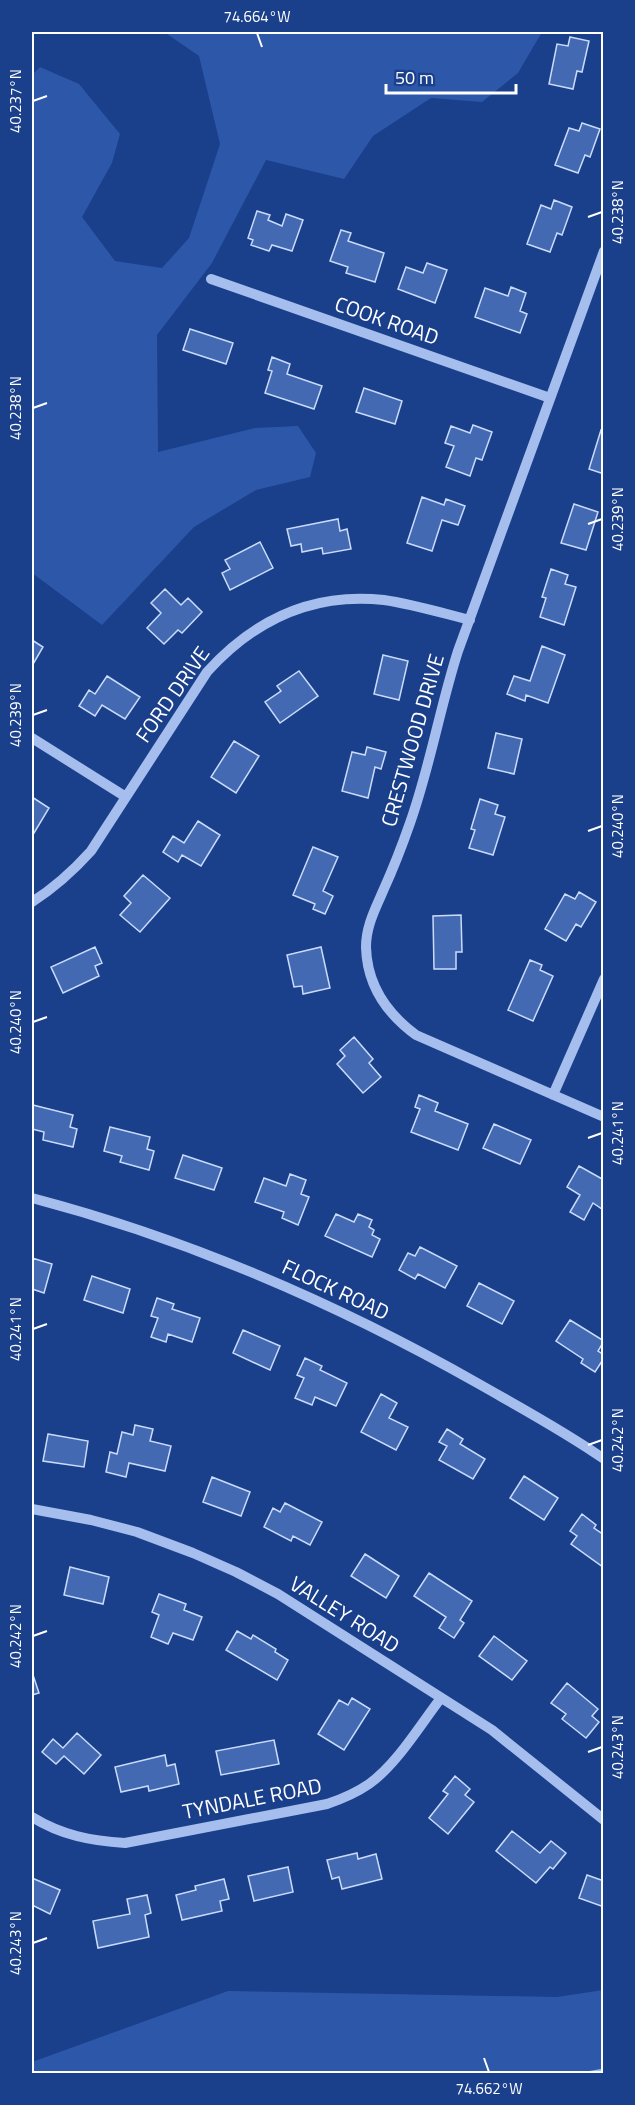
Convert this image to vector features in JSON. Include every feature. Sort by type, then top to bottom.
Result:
[{"type":"street","name":"CRESTWOOD DRIVE","points":[[603,251],[443,698],[426,771],[410,822],[368,926],[366,945],[368,967],[374,987],[385,1007],[399,1023],[416,1035],[603,1117]]},
{"type":"street","name":"COOK ROAD","points":[[211,279],[550,398]]},
{"type":"street","name":"FORD DRIVE","points":[[32,902],[47,892],[85,857],[207,672],[224,653],[268,621],[299,608],[355,599],[385,600],[470,620]]},
{"type":"street","points":[[32,738],[126,798]]},
{"type":"street","points":[[554,1095],[603,979]]},
{"type":"street","name":"FLOCK ROAD","points":[[32,1198],[92,1214],[169,1240],[334,1308],[429,1356],[602,1456]]},
{"type":"street","name":"VALLEY ROAD","points":[[32,1509],[91,1520],[137,1532],[193,1553],[278,1594],[492,1730],[603,1820]]},
{"type":"street","name":"TYNDALE ROAD","points":[[32,1817],[44,1825],[71,1836],[98,1842],[124,1843],[327,1804],[348,1796],[369,1784],[388,1767],[441,1698]]},
{"type":"shaded area","points":[[164,32],[542,32],[518,73],[482,102],[431,98],[373,136],[344,179],[266,160],[212,263],[157,335],[158,452],[255,428],[298,426],[316,453],[310,477],[256,490],[194,527],[102,625],[32,573],[32,75],[40,67],[79,84],[120,134],[112,163],[82,217],[115,261],[162,268],[189,238],[220,144],[199,56]]},
{"type":"shaded area","points":[[603,1990],[603,2073],[32,2073],[32,2062],[228,1991],[557,1997]]},
{"type":"building","points":[[570,37],[589,41],[582,72],[577,71],[573,89],[549,84],[557,44],[568,46]]},
{"type":"building","points":[[582,123],[600,129],[590,157],[585,155],[578,173],[555,165],[569,128],[579,131]]},
{"type":"building","points":[[554,200],[572,207],[562,235],[557,233],[550,252],[527,244],[541,205],[551,209]]},
{"type":"building","points":[[257,211],[270,215],[268,220],[282,226],[286,214],[303,220],[292,251],[272,245],[269,251],[251,245],[253,240],[248,238]]},
{"type":"building","points":[[341,230],[351,233],[348,241],[384,253],[375,282],[346,273],[348,267],[330,261]]},
{"type":"building","points":[[427,263],[447,270],[435,303],[398,289],[406,267],[423,273]]},
{"type":"building","points":[[511,287],[526,293],[520,311],[527,314],[520,333],[475,317],[485,288],[508,296]]},
{"type":"building","points":[[190,329],[233,343],[226,364],[183,350]]},
{"type":"building","points":[[272,357],[290,364],[287,374],[322,386],[314,409],[265,393],[272,371],[268,370]]},
{"type":"building","points":[[364,388],[402,401],[395,424],[356,412]]},
{"type":"building","points":[[473,425],[492,432],[482,460],[476,458],[470,476],[446,467],[454,446],[445,443],[451,426],[470,433]]},
{"type":"building","points":[[601,430],[604,431],[604,474],[589,469]]},
{"type":"building","points":[[422,497],[444,505],[446,499],[465,506],[458,525],[442,520],[432,551],[407,543]]},
{"type":"building","points":[[574,504],[598,512],[586,550],[561,543]]},
{"type":"building","points":[[338,519],[340,531],[347,529],[351,549],[323,554],[322,548],[302,552],[301,544],[291,546],[287,529]]},
{"type":"building","points":[[260,542],[273,568],[230,590],[222,573],[230,569],[225,560]]},
{"type":"building","points":[[551,569],[568,575],[565,584],[576,587],[564,625],[540,617],[546,598],[542,597]]},
{"type":"building","points":[[165,589],[181,605],[188,598],[202,612],[182,633],[178,630],[164,644],[147,628],[161,613],[151,603]]},
{"type":"building","points":[[32,640],[43,647],[32,666]]},
{"type":"building","points":[[542,646],[565,655],[548,703],[526,695],[525,701],[507,694],[514,676],[530,681]]},
{"type":"building","points":[[383,655],[408,661],[399,700],[374,694]]},
{"type":"building","points":[[299,671],[318,696],[280,723],[265,702],[281,691],[277,686]]},
{"type":"building","points":[[107,676],[140,697],[125,719],[102,705],[95,716],[79,706],[89,690],[95,694]]},
{"type":"building","points":[[496,733],[522,739],[514,774],[488,768]]},
{"type":"building","points":[[234,741],[259,756],[236,793],[211,777]]},
{"type":"building","points":[[367,747],[386,752],[381,769],[375,767],[368,798],[342,791],[352,752],[365,755]]},
{"type":"building","points":[[32,797],[49,808],[34,833],[32,832]]},
{"type":"building","points":[[480,799],[498,805],[495,814],[505,817],[493,855],[469,848],[475,830],[471,829]]},
{"type":"building","points":[[198,821],[220,835],[201,866],[182,855],[178,862],[163,852],[173,836],[184,843]]},
{"type":"building","points":[[313,847],[338,857],[323,891],[333,896],[325,914],[313,909],[315,904],[293,895]]},
{"type":"building","points":[[143,875],[170,898],[140,932],[120,915],[131,903],[124,896]]},
{"type":"building","points":[[579,892],[596,902],[581,927],[576,924],[566,941],[545,929],[565,894],[575,899]]},
{"type":"building","points":[[461,915],[462,952],[456,952],[456,969],[434,969],[433,916]]},
{"type":"building","points":[[95,947],[102,963],[95,966],[99,976],[63,993],[51,967]]},
{"type":"building","points":[[321,947],[330,988],[303,994],[302,986],[294,987],[287,955]]},
{"type":"building","points":[[530,960],[542,965],[540,970],[553,976],[533,1021],[508,1010]]},
{"type":"building","points":[[354,1037],[373,1059],[369,1063],[381,1077],[363,1093],[337,1064],[345,1056],[340,1050]]},
{"type":"building","points":[[419,1095],[438,1103],[435,1111],[468,1124],[458,1150],[411,1132],[420,1109],[415,1107]]},
{"type":"building","points":[[33,1105],[73,1115],[70,1127],[77,1129],[73,1147],[43,1140],[44,1132],[32,1129]]},
{"type":"building","points":[[494,1124],[531,1140],[520,1164],[483,1148]]},
{"type":"building","points":[[110,1127],[150,1137],[147,1149],[154,1151],[149,1170],[120,1162],[122,1156],[104,1151]]},
{"type":"building","points":[[183,1155],[222,1168],[214,1190],[175,1178]]},
{"type":"building","points":[[579,1166],[604,1180],[604,1207],[602,1209],[593,1203],[584,1220],[570,1212],[580,1195],[567,1187]]},
{"type":"building","points":[[290,1174],[306,1180],[301,1194],[309,1197],[298,1225],[282,1218],[284,1212],[255,1202],[264,1178],[286,1186]]},
{"type":"building","points":[[336,1214],[354,1222],[358,1214],[372,1220],[369,1227],[374,1230],[372,1235],[380,1239],[372,1257],[325,1236]]},
{"type":"building","points":[[420,1247],[457,1266],[445,1288],[418,1274],[415,1279],[399,1270],[408,1253],[415,1256]]},
{"type":"building","points":[[32,1258],[52,1264],[44,1293],[32,1289]]},
{"type":"building","points":[[92,1276],[130,1289],[123,1313],[84,1300]]},
{"type":"building","points":[[479,1283],[514,1301],[502,1324],[467,1306]]},
{"type":"building","points":[[157,1298],[174,1304],[172,1309],[200,1318],[192,1342],[168,1334],[166,1342],[151,1337],[158,1318],[151,1316]]},
{"type":"building","points":[[570,1320],[604,1341],[598,1351],[604,1355],[604,1358],[595,1372],[581,1363],[583,1359],[556,1341]]},
{"type":"building","points":[[243,1330],[280,1346],[270,1370],[233,1353]]},
{"type":"building","points":[[305,1358],[322,1366],[320,1370],[347,1383],[336,1406],[315,1397],[312,1405],[295,1398],[304,1378],[297,1375]]},
{"type":"building","points":[[381,1394],[397,1403],[389,1418],[408,1427],[396,1450],[361,1432]]},
{"type":"building","points":[[135,1425],[153,1429],[150,1441],[171,1446],[165,1471],[129,1463],[126,1477],[106,1472],[110,1452],[117,1454],[122,1432],[133,1435]]},
{"type":"building","points":[[447,1429],[463,1439],[460,1444],[485,1459],[473,1479],[439,1460],[447,1446],[439,1442]]},
{"type":"building","points":[[48,1434],[88,1441],[84,1467],[43,1461]]},
{"type":"building","points":[[524,1476],[558,1498],[544,1520],[510,1498]]},
{"type":"building","points":[[212,1477],[250,1492],[241,1516],[203,1502]]},
{"type":"building","points":[[285,1503],[322,1522],[310,1545],[293,1536],[291,1541],[264,1527],[273,1508],[280,1512]]},
{"type":"building","points":[[582,1514],[596,1525],[594,1528],[604,1535],[603,1567],[571,1544],[577,1536],[570,1531]]},
{"type":"building","points":[[365,1554],[399,1576],[386,1598],[351,1576]]},
{"type":"building","points":[[70,1567],[109,1577],[103,1604],[64,1595]]},
{"type":"building","points":[[429,1573],[472,1601],[460,1620],[464,1623],[454,1638],[439,1628],[446,1617],[414,1596]]},
{"type":"building","points":[[159,1594],[186,1604],[184,1610],[202,1617],[193,1640],[173,1633],[168,1644],[151,1637],[159,1615],[152,1612]]},
{"type":"building","points":[[237,1631],[251,1639],[253,1635],[276,1649],[275,1652],[288,1660],[277,1680],[226,1650]]},
{"type":"building","points":[[494,1636],[527,1661],[512,1680],[479,1656]]},
{"type":"building","points":[[32,1672],[39,1693],[32,1695]]},
{"type":"building","points":[[567,1683],[598,1709],[592,1716],[599,1722],[586,1738],[562,1719],[566,1714],[551,1703]]},
{"type":"building","points":[[352,1698],[370,1709],[344,1750],[318,1734],[339,1700],[348,1705]]},
{"type":"building","points":[[77,1733],[101,1755],[84,1774],[64,1756],[56,1764],[42,1752],[53,1739],[63,1748]]},
{"type":"building","points":[[274,1740],[279,1764],[221,1775],[216,1751]]},
{"type":"building","points":[[165,1755],[167,1766],[175,1764],[179,1784],[149,1791],[148,1786],[121,1792],[115,1767]]},
{"type":"building","points":[[455,1776],[470,1789],[465,1795],[474,1802],[448,1834],[429,1818],[448,1794],[443,1791]]},
{"type":"building","points":[[512,1831],[540,1853],[551,1841],[566,1853],[553,1869],[550,1867],[536,1883],[496,1851]]},
{"type":"building","points":[[357,1853],[358,1859],[376,1854],[382,1879],[342,1889],[339,1877],[332,1879],[327,1860]]},
{"type":"building","points":[[288,1867],[293,1892],[254,1901],[248,1876]]},
{"type":"building","points":[[587,1875],[604,1881],[604,1907],[579,1898]]},
{"type":"building","points":[[32,1878],[60,1890],[50,1914],[32,1905]]},
{"type":"building","points":[[224,1879],[229,1899],[220,1901],[222,1911],[182,1920],[176,1895],[196,1890],[195,1886]]},
{"type":"building","points":[[147,1895],[151,1913],[145,1915],[149,1937],[98,1948],[93,1921],[130,1914],[127,1899]]},
{"type":"waterway","points":[[587,2074],[604,2071]]}]
